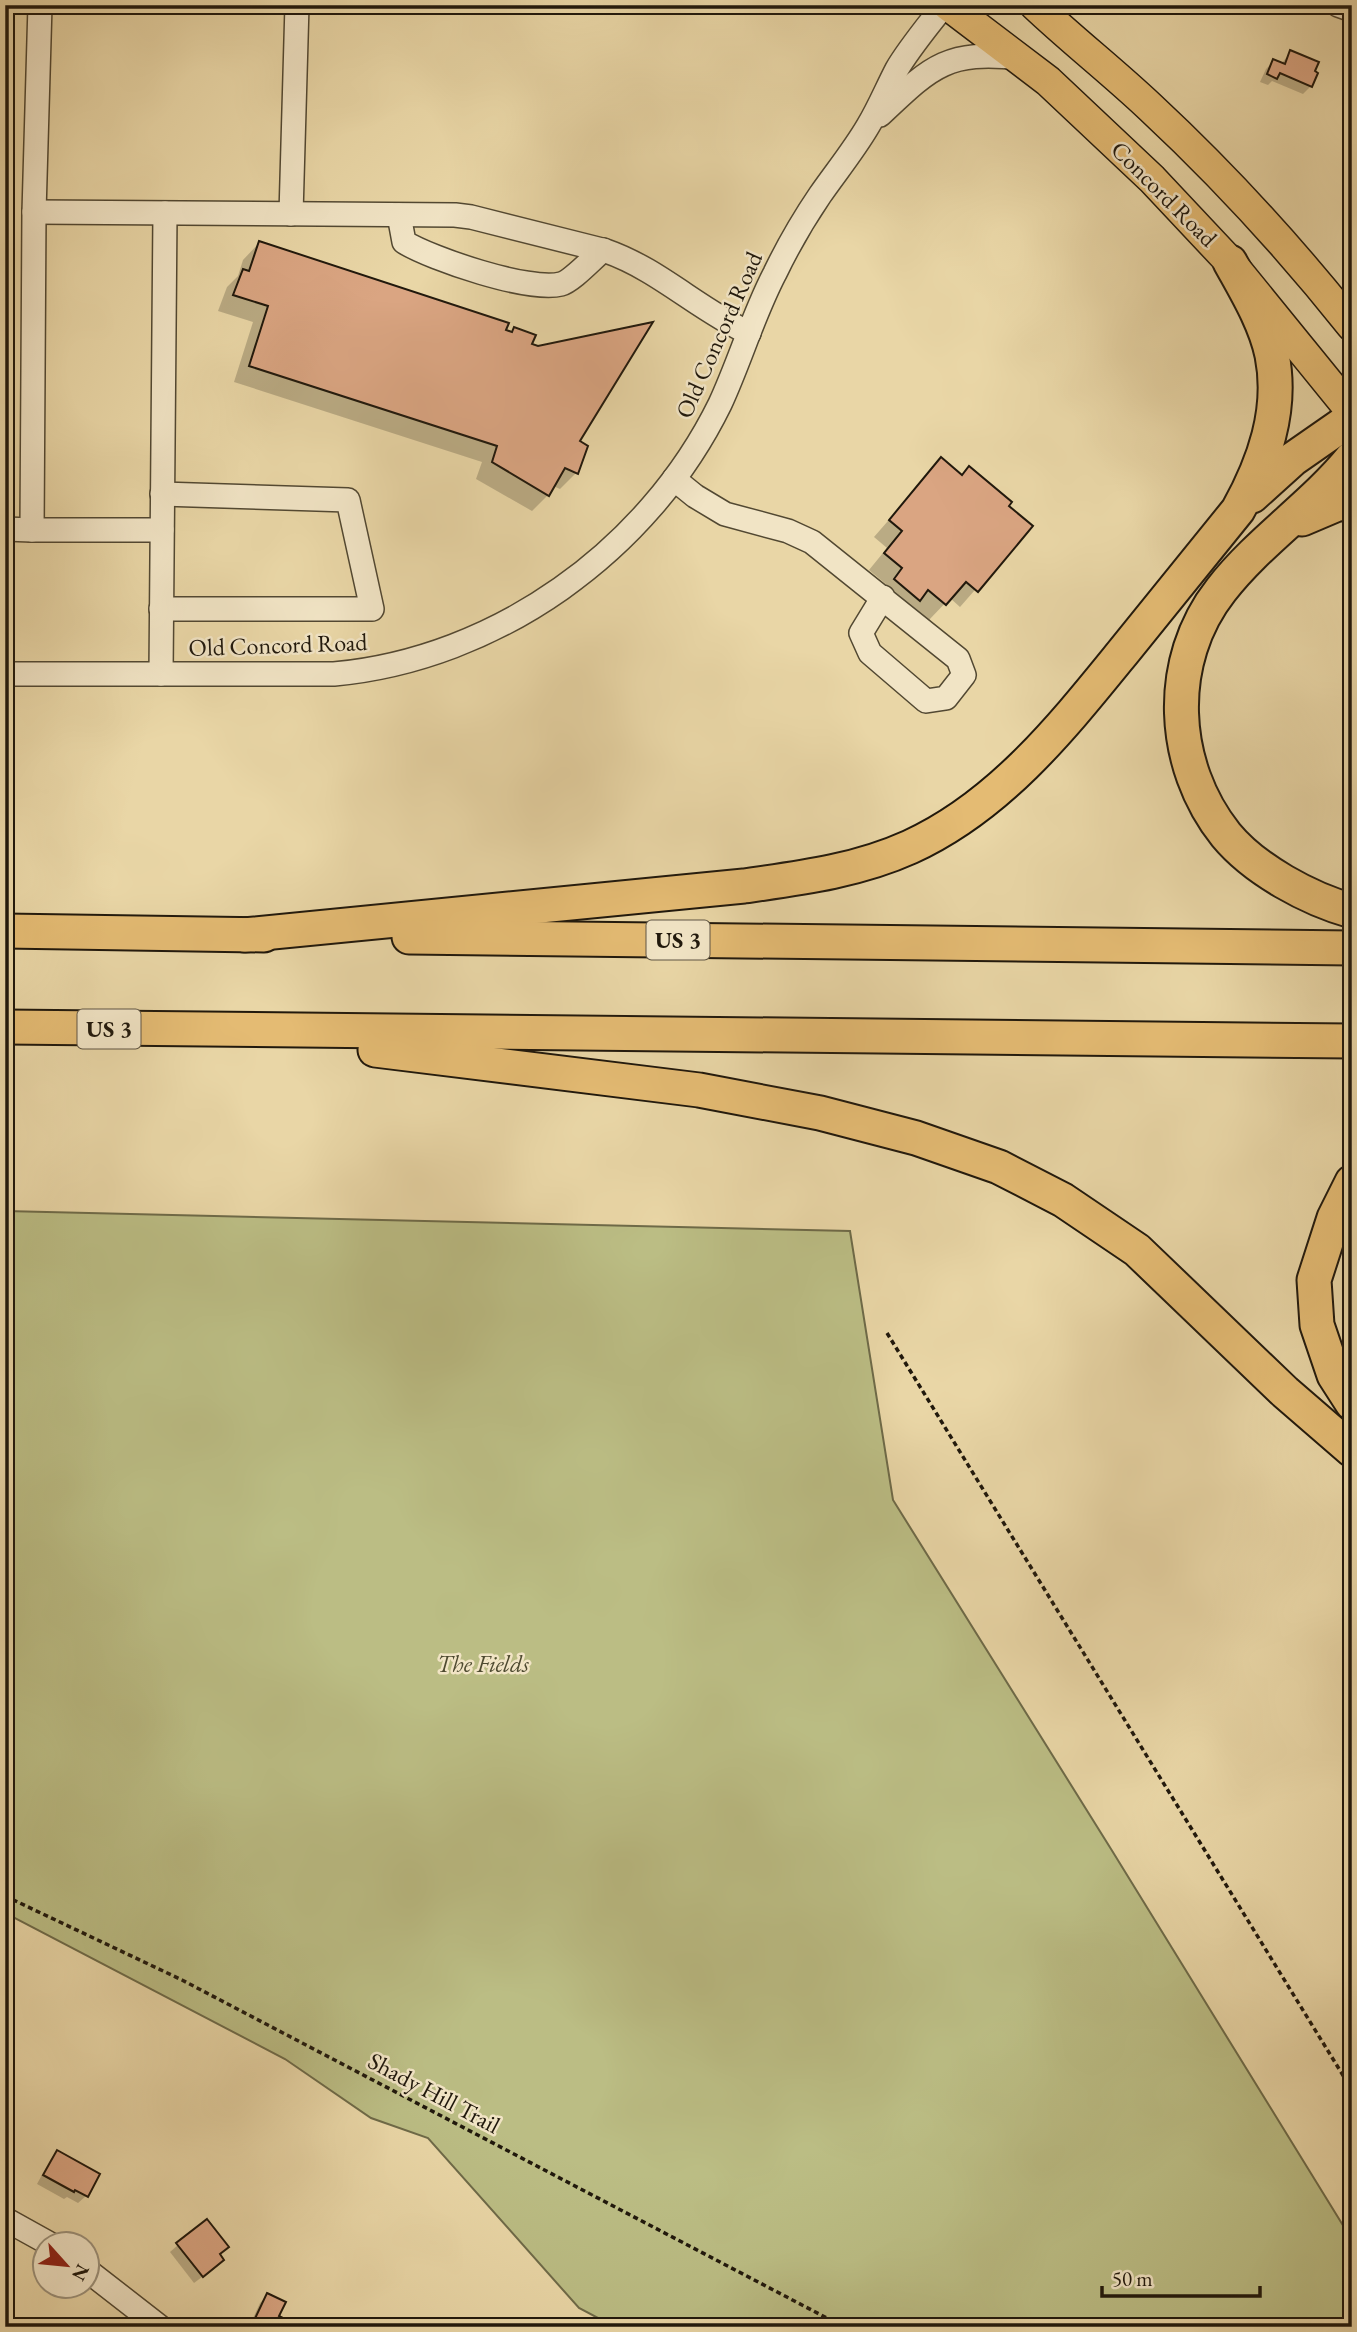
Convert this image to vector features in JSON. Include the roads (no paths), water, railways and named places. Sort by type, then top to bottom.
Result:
[{"type":"highway","points":[[1230,262],[1262,327],[1271,353],[1275,378],[1274,405],[1268,438],[1254,480],[1238,510]]},
{"type":"highway","points":[[244,935],[744,886],[822,875],[870,862],[909,847],[949,827],[994,793],[1042,749],[1238,510],[1293,459],[1352,418]]},
{"type":"highway","points":[[1352,458],[1330,483],[1283,524],[1221,590],[1202,619],[1190,647],[1182,681],[1181,720],[1190,772],[1210,814],[1228,838],[1260,865],[1297,889],[1333,906],[1352,911]]},
{"type":"highway","points":[[1283,524],[1352,501]]},
{"type":"highway","name":"US 3","points":[[5,932],[1352,948]]},
{"type":"highway","name":"US 3","points":[[5,1027],[1352,1041]]},
{"type":"highway","points":[[213,1030],[699,1090],[820,1113],[916,1138],[999,1167],[1063,1200],[1137,1250],[1285,1392],[1352,1450]]},
{"type":"highway","points":[[1352,1182],[1334,1218],[1314,1280],[1317,1325],[1334,1375],[1352,1403]]},
{"type":"main road","name":"Concord Road","points":[[946,5],[1019,58],[1064,96],[1152,179],[1230,262],[1352,412]]},
{"type":"main road","points":[[1042,9],[1190,145],[1263,220],[1352,326]]},
{"type":"street","points":[[32,530],[34,212],[40,5]]},
{"type":"street","points":[[291,214],[297,5]]},
{"type":"street","name":"Old Concord Road","points":[[5,674],[334,674],[365,671],[454,646],[518,616],[579,575],[628,534],[674,479],[720,404],[763,298],[787,249],[868,127],[898,68],[946,5]]},
{"type":"street","points":[[1338,5],[1352,10]]},
{"type":"street","name":"Old Concord Road","points":[[868,127],[900,96],[941,64],[978,55],[1019,58]]},
{"type":"street","points":[[34,212],[471,217],[625,257],[708,312],[749,333]]},
{"type":"street","points":[[161,674],[165,213]]},
{"type":"street","points":[[399,215],[404,242],[422,253],[539,286],[564,284],[603,250]]},
{"type":"street","points":[[674,479],[712,508],[812,541],[883,597],[958,659],[964,675],[946,698],[926,701],[870,653],[861,633],[883,597]]},
{"type":"street","points":[[161,609],[372,609],[348,500],[162,494]]},
{"type":"street","points":[[5,529],[162,530]]},
{"type":"street","points":[[5,2219],[32,2235]]},
{"type":"street","points":[[102,2282],[160,2327]]},
{"type":"park label","name":"The Fields","points":[[483,1664]]}]
